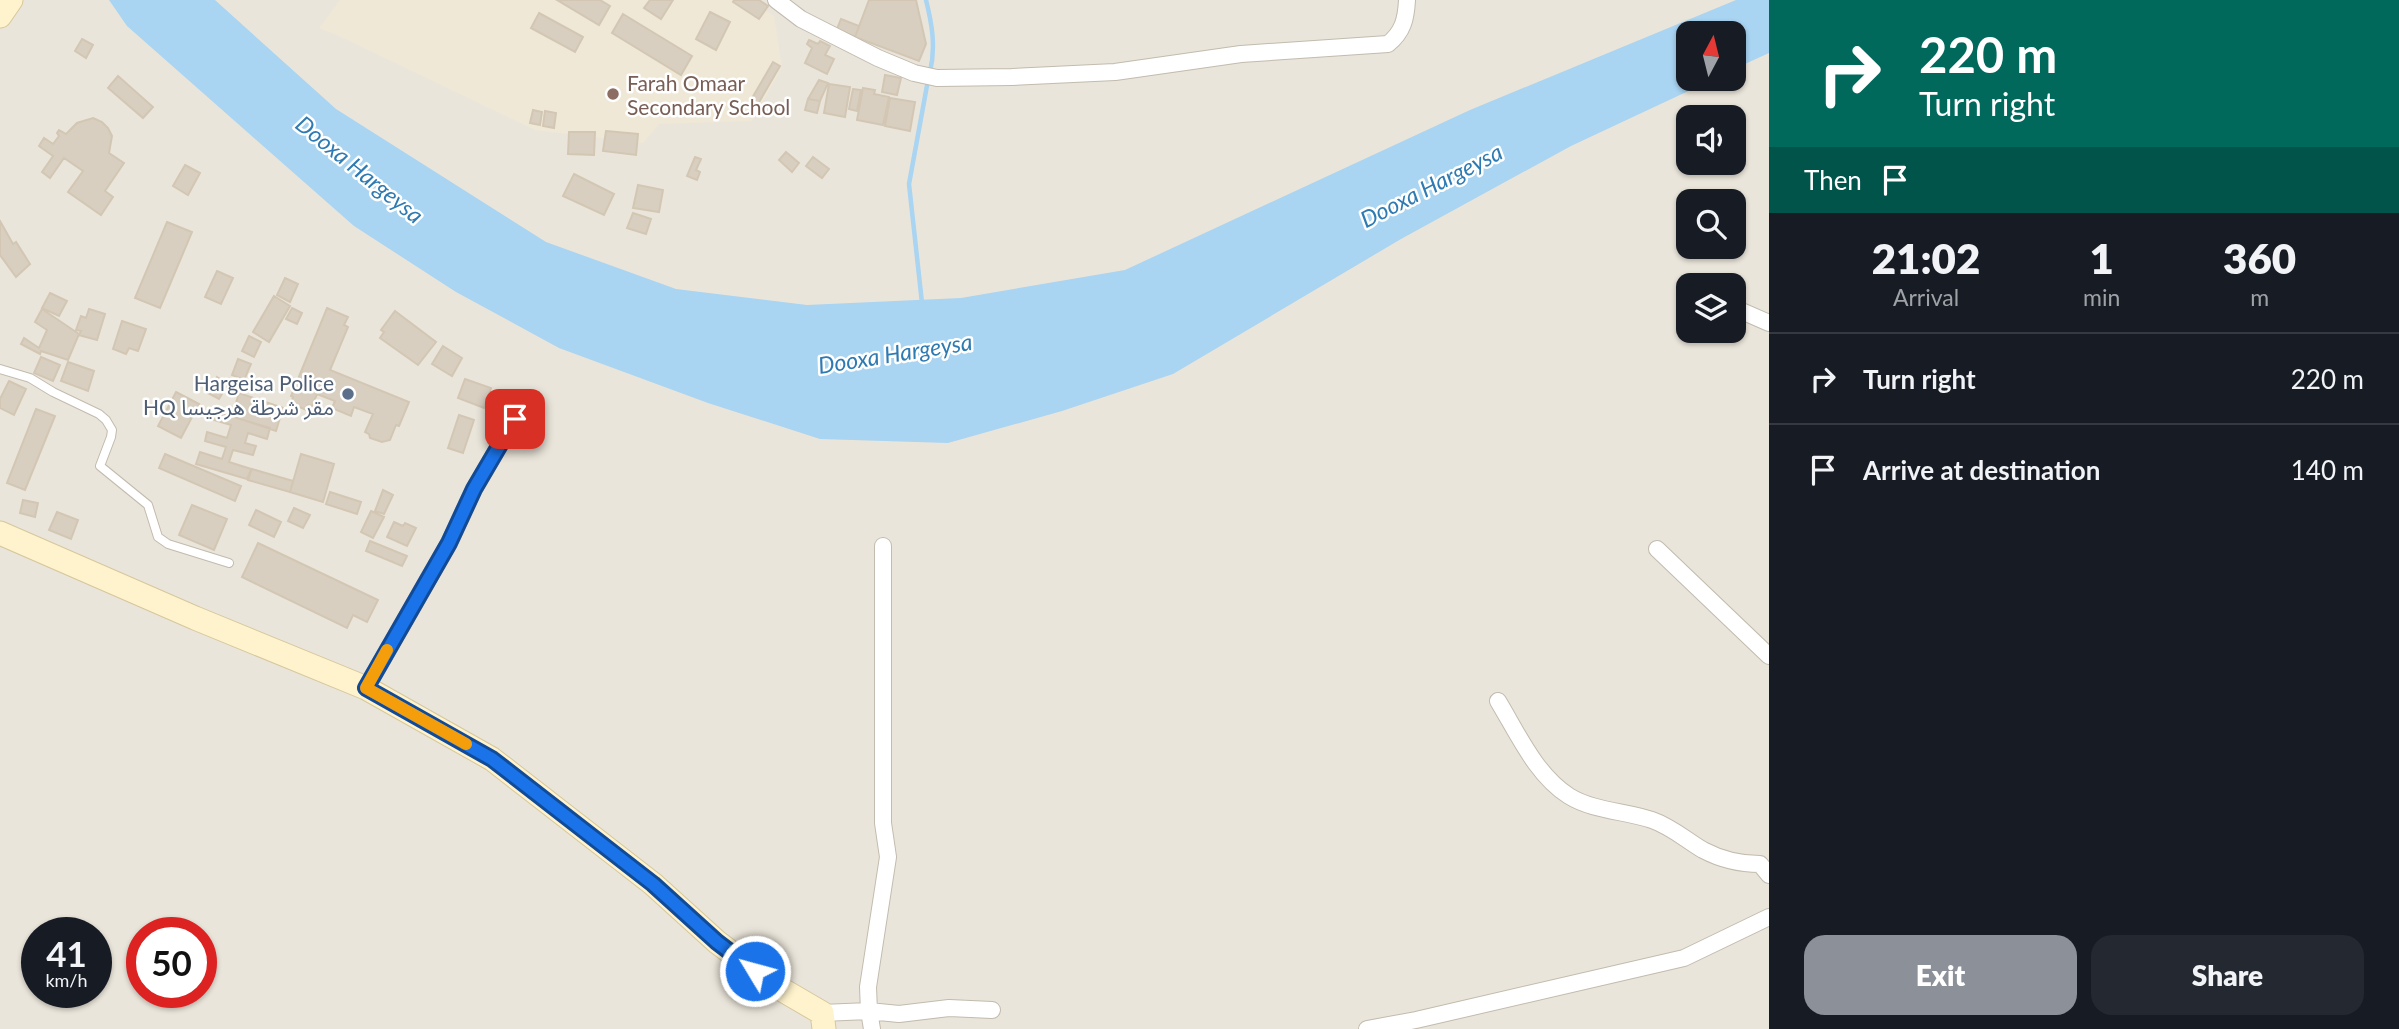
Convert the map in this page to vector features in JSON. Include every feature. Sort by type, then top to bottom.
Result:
[{"type":"main road","points":[[0,16],[11,0]]},
{"type":"main road","points":[[0,533],[195,618],[366,688],[492,759],[653,884],[717,942],[823,1021]]},
{"type":"street","points":[[776,0],[801,19],[878,58],[914,73],[937,78],[1115,72],[1241,54],[1388,44],[1400,35],[1407,15],[1407,0]]},
{"type":"street","points":[[1746,313],[1769,323]]},
{"type":"street","points":[[366,688],[449,543],[474,489],[515,419]]},
{"type":"street","points":[[872,1029],[868,987],[888,857],[883,823],[883,546]]},
{"type":"street","points":[[1657,549],[1769,656]]},
{"type":"street","points":[[1498,701],[1541,770],[1569,796],[1592,805],[1653,820],[1682,834],[1704,850],[1743,864],[1766,867]]},
{"type":"street","points":[[1367,1029],[1684,958],[1769,917]]},
{"type":"street","points":[[823,1021],[869,1011],[898,1014],[950,1008],[992,1010]]},
{"type":"lane","points":[[0,369],[30,378],[99,414],[112,430],[100,466],[148,505],[158,537],[168,544],[229,563]]},
{"type":"shaded area","points":[[0,0],[1769,0],[1769,1029],[0,1029]]},
{"type":"shaded area","name":"Farah Omaar Secondary School","points":[[340,0],[748,0],[774,16],[782,67],[752,121],[659,124],[643,143],[535,130],[319,28]]},
{"type":"water","name":"Dooxa Hargeysa","points":[[109,0],[215,0],[336,109],[546,242],[676,289],[807,305],[961,298],[1125,270],[1470,110],[1676,25],[1676,91],[1688,91],[1571,146],[1401,239],[1173,374],[1062,411],[948,443],[820,439],[708,403],[559,348],[456,292],[354,226],[127,26]]},
{"type":"water","points":[[1736,0],[1769,0],[1769,53],[1746,64],[1746,21],[1685,21]]},
{"type":"building","points":[[557,0],[600,0],[610,6],[599,25]]},
{"type":"building","points":[[650,0],[673,0],[661,19],[644,8]]},
{"type":"building","points":[[759,0],[768,6],[759,19],[733,2]]},
{"type":"building","points":[[869,0],[916,0],[926,44],[919,61],[855,37]]},
{"type":"building","points":[[710,12],[730,22],[716,50],[696,39]]},
{"type":"building","points":[[539,13],[583,37],[575,52],[531,28]]},
{"type":"building","points":[[623,14],[692,56],[681,75],[612,33]]},
{"type":"building","points":[[841,19],[859,26],[855,37],[837,29]]},
{"type":"building","points":[[82,39],[93,45],[86,58],[75,51]]},
{"type":"building","points":[[809,40],[830,46],[825,55],[834,59],[827,74],[805,63],[812,48],[807,44]]},
{"type":"building","points":[[773,62],[780,66],[758,104],[751,100]]},
{"type":"building","points":[[885,75],[901,78],[897,95],[882,92]]},
{"type":"building","points":[[118,76],[153,107],[143,118],[108,88]]},
{"type":"building","points":[[819,80],[828,83],[820,101],[808,99]]},
{"type":"building","points":[[829,84],[850,87],[845,117],[824,113]]},
{"type":"building","points":[[863,88],[889,97],[883,125],[857,120]]},
{"type":"building","points":[[853,89],[861,90],[857,111],[849,109]]},
{"type":"building","points":[[890,98],[915,102],[910,131],[885,126]]},
{"type":"building","points":[[808,99],[820,101],[817,113],[805,110]]},
{"type":"building","points":[[533,110],[542,112],[540,125],[530,123]]},
{"type":"building","points":[[545,111],[556,113],[554,128],[543,126]]},
{"type":"building","points":[[93,118],[102,122],[112,136],[109,153],[124,163],[105,191],[113,197],[101,215],[68,192],[83,171],[64,158],[50,178],[42,172],[53,156],[39,146],[44,138],[53,144],[59,136],[59,130],[66,134],[77,123]]},
{"type":"building","points":[[606,131],[638,134],[636,155],[603,151]]},
{"type":"building","points":[[569,132],[595,132],[594,155],[568,154]]},
{"type":"building","points":[[786,152],[799,163],[792,172],[779,160]]},
{"type":"building","points":[[695,157],[701,159],[696,170],[700,172],[697,180],[687,176]]},
{"type":"building","points":[[813,157],[829,169],[822,178],[806,166]]},
{"type":"building","points":[[185,165],[200,173],[188,195],[173,186]]},
{"type":"building","points":[[574,174],[614,194],[604,215],[563,196]]},
{"type":"building","points":[[638,185],[663,190],[659,212],[633,208]]},
{"type":"building","points":[[633,213],[651,219],[646,234],[627,228]]},
{"type":"building","points":[[0,221],[13,244],[16,242],[30,264],[16,277],[0,255]]},
{"type":"building","points":[[167,222],[192,232],[160,308],[135,298]]},
{"type":"building","points":[[217,271],[233,278],[221,304],[205,297]]},
{"type":"building","points":[[285,278],[298,284],[290,302],[277,295]]},
{"type":"building","points":[[50,293],[67,301],[59,316],[42,308]]},
{"type":"building","points":[[274,296],[290,306],[269,342],[253,332]]},
{"type":"building","points":[[292,308],[302,313],[297,324],[286,319]]},
{"type":"building","points":[[327,308],[348,317],[344,325],[348,327],[330,370],[409,402],[390,440],[382,442],[370,438],[365,432],[373,414],[354,407],[351,416],[332,408],[335,401],[317,394],[312,406],[308,405],[306,410],[291,403],[291,396]]},
{"type":"building","points":[[42,309],[79,334],[68,360],[41,351],[40,354],[21,344],[24,338],[39,348],[47,330],[35,322]]},
{"type":"building","points":[[89,309],[105,314],[97,340],[79,335],[81,331],[76,330],[81,316],[86,318]]},
{"type":"building","points":[[395,311],[436,342],[418,365],[380,338],[384,332],[381,330]]},
{"type":"building","points":[[122,321],[146,329],[138,351],[129,348],[126,354],[113,349]]},
{"type":"building","points":[[249,336],[261,342],[254,357],[242,351]]},
{"type":"building","points":[[443,346],[462,358],[452,376],[432,364]]},
{"type":"building","points":[[41,357],[60,365],[53,381],[34,373]]},
{"type":"building","points":[[238,359],[251,364],[244,380],[232,375]]},
{"type":"building","points":[[68,362],[94,371],[88,391],[61,381]]},
{"type":"building","points":[[217,377],[228,384],[219,399],[208,393]]},
{"type":"building","points":[[465,379],[491,388],[484,408],[458,398]]},
{"type":"building","points":[[9,381],[26,389],[14,415],[0,408],[0,399]]},
{"type":"building","points":[[176,392],[199,404],[181,438],[158,426]]},
{"type":"building","points":[[239,393],[283,408],[276,431],[232,416]]},
{"type":"building","points":[[36,409],[55,416],[25,490],[7,483]]},
{"type":"building","points":[[213,411],[270,428],[267,439],[248,433],[245,443],[256,446],[253,455],[233,450],[229,462],[251,469],[247,479],[196,464],[200,452],[222,459],[226,447],[205,441],[207,432],[227,438],[231,425],[211,419]]},
{"type":"building","points":[[459,415],[474,420],[463,453],[448,448]]},
{"type":"building","points":[[165,454],[241,486],[235,501],[159,468]]},
{"type":"building","points":[[301,454],[334,464],[323,502],[290,492]]},
{"type":"building","points":[[252,469],[293,481],[290,492],[248,480]]},
{"type":"building","points":[[383,490],[393,495],[384,514],[375,511]]},
{"type":"building","points":[[330,492],[361,502],[357,514],[326,504]]},
{"type":"building","points":[[23,500],[38,503],[35,517],[20,513]]},
{"type":"building","points":[[192,505],[227,519],[214,550],[179,535]]},
{"type":"building","points":[[294,508],[310,515],[303,528],[288,521]]},
{"type":"building","points":[[256,510],[281,522],[274,537],[249,525]]},
{"type":"building","points":[[371,511],[384,517],[373,538],[361,532]]},
{"type":"building","points":[[57,512],[78,520],[71,539],[49,530]]},
{"type":"building","points":[[394,522],[416,528],[407,546],[387,537]]},
{"type":"building","points":[[370,541],[407,556],[402,566],[366,551]]},
{"type":"building","points":[[258,543],[378,600],[367,622],[353,615],[347,628],[242,577]]},
{"type":"waterway","points":[[926,0],[932,36],[930,72]]},
{"type":"waterway","points":[[922,303],[909,184],[928,80]]},
{"type":"slow traffic","points":[[387,650],[366,688],[466,744]]},
{"type":"place","name":"Farah Omaar Secondary School","points":[[613,94]]},
{"type":"place","name":"Hargeisa Police HQ مقر شرطة هرجيسا","points":[[348,394]]},
{"type":"route","points":[[515,419],[474,489],[449,543],[366,688],[492,759],[653,884],[717,942],[755,971]]}]
